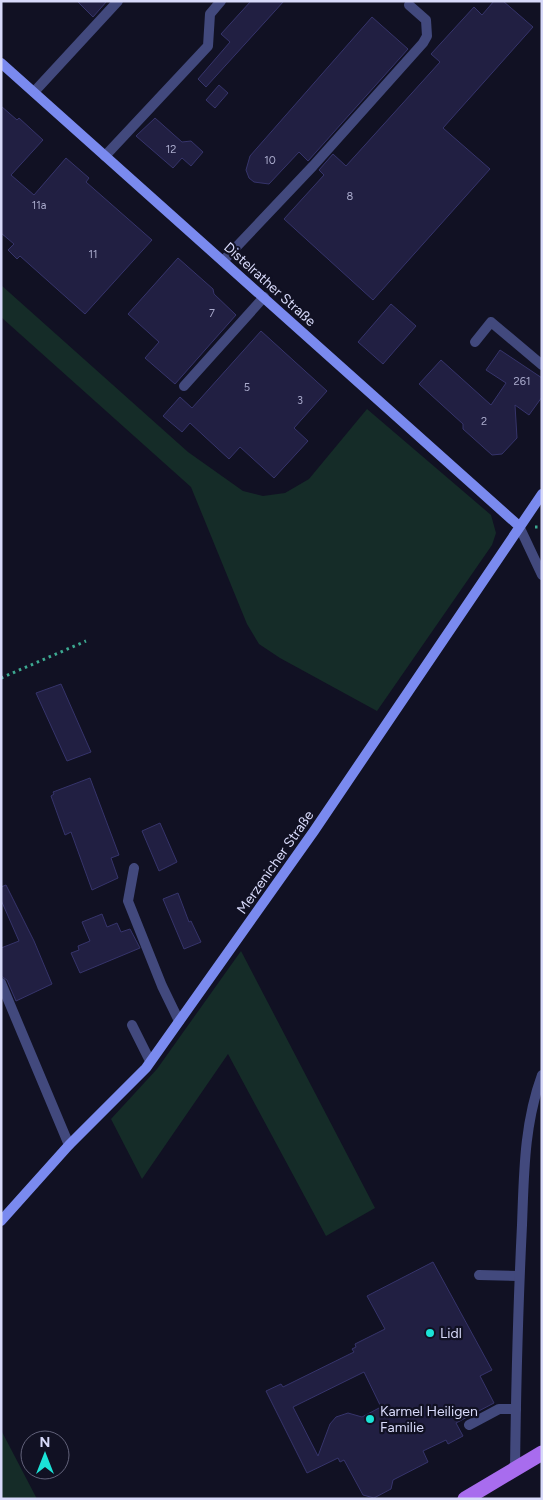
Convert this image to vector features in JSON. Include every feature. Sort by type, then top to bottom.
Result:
[{"type":"main road","points":[[465,1499],[542,1453]]},
{"type":"street","points":[[34,92],[118,1]]},
{"type":"street","points":[[105,156],[208,46],[210,14],[221,1]]},
{"type":"street","points":[[223,260],[313,166],[423,43],[427,36],[426,20],[409,5]]},
{"type":"street","name":"Distelrather Straße","points":[[1,63],[519,526]]},
{"type":"street","points":[[184,386],[264,297]]},
{"type":"street","points":[[475,342],[490,322],[542,364]]},
{"type":"street","name":"Merzenicher Straße","points":[[1,1221],[69,1145],[150,1061],[422,673],[542,494]]},
{"type":"street","points":[[519,526],[541,574]]},
{"type":"street","points":[[134,868],[127,894],[128,901],[162,986],[179,1021]]},
{"type":"street","points":[[1,983],[69,1145]]},
{"type":"street","points":[[132,1025],[150,1061]]},
{"type":"street","points":[[515,1469],[519,1276],[526,1132],[532,1101],[542,1074]]},
{"type":"street","points":[[479,1275],[519,1276]]},
{"type":"street","points":[[469,1426],[499,1409],[516,1409]]},
{"type":"path","points":[[1,678],[86,641]]},
{"type":"green space","points":[[1,285],[188,452],[243,491],[263,496],[285,493],[309,479],[367,409],[491,515],[496,533],[492,545],[377,711],[280,658],[259,644],[247,624],[191,487],[1,317]]},
{"type":"green space","points":[[241,951],[375,1208],[326,1236],[228,1054],[142,1179],[111,1119],[157,1069]]},
{"type":"green space","points":[[1,1430],[20,1466],[20,1480],[27,1480],[37,1499],[1,1499]]},
{"type":"building","points":[[77,1],[107,1],[93,17]]},
{"type":"building","points":[[251,1],[284,1],[206,87],[198,79],[230,42],[221,34]]},
{"type":"building","points":[[494,1],[503,1],[533,27],[443,128],[490,169],[373,300],[284,219],[324,175],[319,170],[333,154],[346,166],[440,62],[431,54],[474,7],[482,15]]},
{"type":"building","points":[[372,17],[408,49],[308,161],[299,152],[269,184],[254,182],[249,178],[246,170],[250,156]]},
{"type":"building","points":[[219,85],[228,93],[215,108],[206,100]]},
{"type":"building","points":[[1,106],[17,120],[19,118],[43,140],[11,175],[34,195],[66,158],[89,178],[86,182],[152,240],[85,314],[20,256],[17,259],[8,250],[14,244],[1,233]]},
{"type":"building","points":[[155,118],[182,142],[191,141],[203,152],[191,166],[182,158],[173,168],[136,136]]},
{"type":"building","points":[[178,258],[213,289],[214,294],[236,315],[175,384],[145,358],[159,342],[128,314]]},
{"type":"building","points":[[391,304],[416,326],[383,364],[358,342]]},
{"type":"building","points":[[261,331],[327,391],[294,428],[308,441],[274,478],[240,447],[229,459],[190,423],[182,432],[163,416],[180,397],[192,408]]},
{"type":"building","points":[[500,350],[542,378],[542,397],[529,415],[515,405],[517,438],[502,454],[492,455],[463,429],[463,424],[419,384],[441,360],[491,405],[506,383],[486,370]]},
{"type":"building","points":[[61,684],[91,752],[67,761],[36,693]]},
{"type":"building","points":[[90,778],[119,855],[111,858],[118,878],[92,890],[71,832],[65,835],[51,796],[54,794],[53,792]]},
{"type":"building","points":[[160,823],[177,862],[159,871],[142,831]]},
{"type":"building","points":[[6,885],[34,941],[52,984],[16,1001],[7,980],[1,976],[1,948],[19,941],[1,900],[1,887]]},
{"type":"building","points":[[178,893],[189,922],[191,921],[201,942],[184,949],[163,899]]},
{"type":"building","points":[[102,914],[107,927],[117,923],[121,932],[130,929],[140,948],[80,973],[71,953],[79,950],[78,946],[90,941],[82,922]]},
{"type":"building","points":[[433,1262],[492,1370],[480,1376],[494,1403],[456,1423],[463,1436],[448,1444],[446,1440],[423,1451],[428,1462],[393,1480],[391,1489],[374,1498],[363,1495],[344,1460],[340,1462],[338,1458],[307,1473],[266,1391],[281,1384],[283,1387],[354,1352],[352,1349],[356,1347],[355,1344],[385,1329],[367,1296]],"holes":[[[364,1372],[381,1407],[362,1417],[348,1413],[336,1417],[330,1424],[318,1456],[293,1407]]]},
{"type":"place","name":"Lidl","points":[[430,1333]]},
{"type":"place","name":"Karmel Heiligen Familie","points":[[370,1419]]}]
